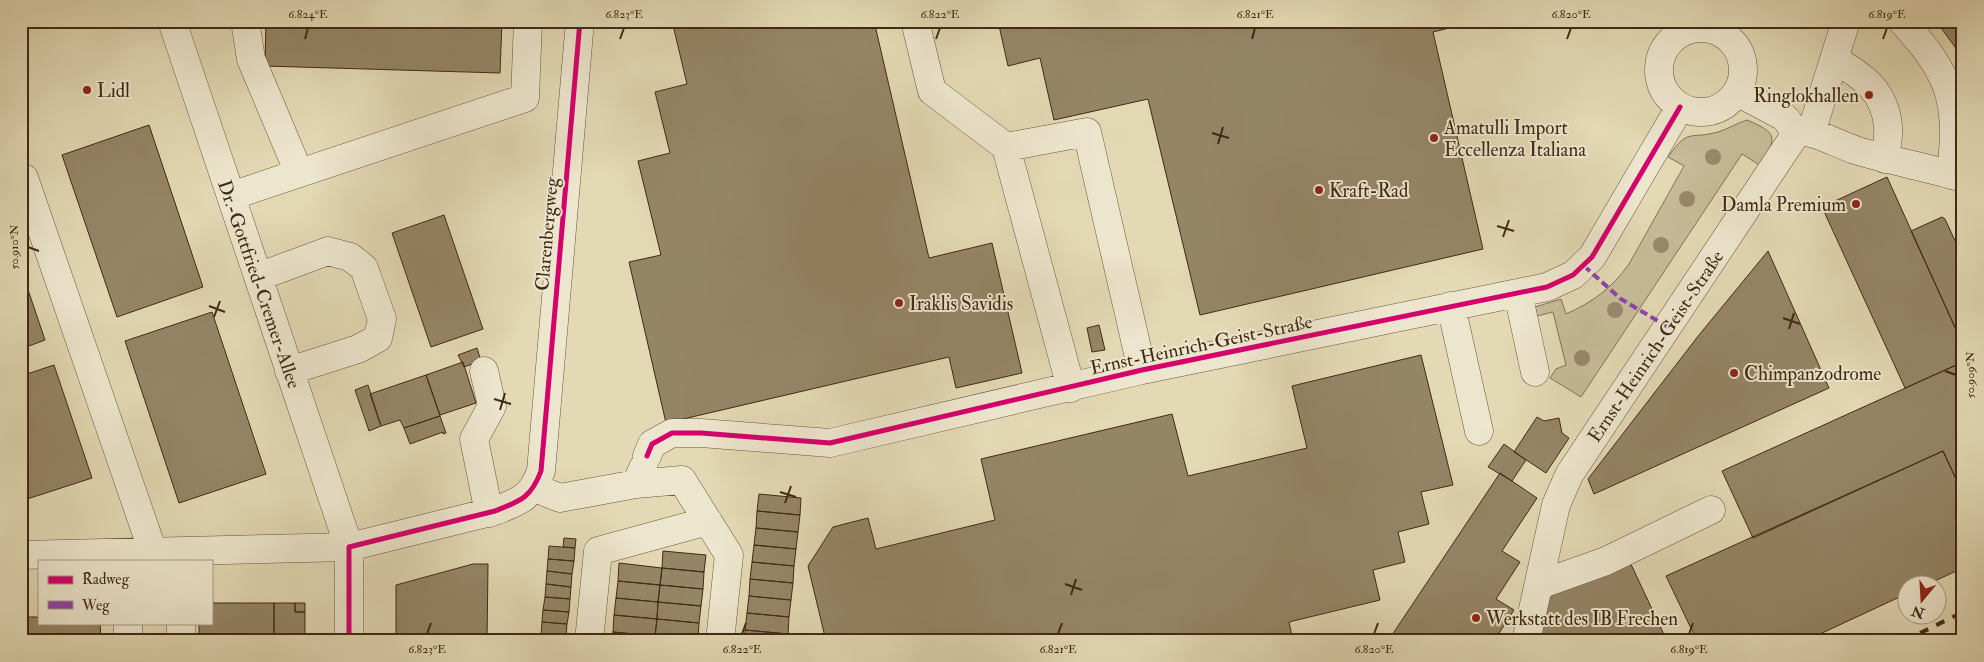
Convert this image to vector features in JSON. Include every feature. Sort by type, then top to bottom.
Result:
[{"type":"street","name":"Dr.-Gottfried-Cremer-Allee","points":[[172,21],[349,547],[349,641]]},
{"type":"street","points":[[245,21],[251,59],[299,173]]},
{"type":"street","points":[[231,196],[525,98],[528,21]]},
{"type":"street","name":"Clarenbergweg","points":[[535,488],[541,471],[580,21]]},
{"type":"street","points":[[915,21],[932,91],[1006,147],[1071,388]]},
{"type":"street","name":"Ernst-Heinrich-Geist-Straße","points":[[1526,641],[1556,505],[1569,476],[1793,138],[1802,132],[1834,60],[1846,21]]},
{"type":"street","points":[[1737,92],[1784,118],[1802,132],[1885,159],[1957,176],[1954,118],[1948,88],[1938,66],[1922,43],[1902,21]]},
{"type":"street","points":[[1724,27],[1740,52],[1743,66],[1742,80],[1737,92],[1729,102],[1712,111],[1692,112],[1680,107],[1668,97],[1660,83],[1658,67],[1662,52],[1670,40],[1681,32],[1694,28],[1724,27]]},
{"type":"street","points":[[1834,60],[1851,69],[1870,84],[1882,103],[1888,127],[1885,159]]},
{"type":"street","name":"Ernst-Heinrich-Geist-Straße","points":[[642,470],[652,444],[672,433],[701,433],[830,443],[1142,370],[1547,287],[1573,275],[1592,257],[1680,107]]},
{"type":"street","points":[[1006,147],[1087,132],[1142,370]]},
{"type":"street","points":[[24,178],[137,555]]},
{"type":"street","points":[[258,277],[328,252],[350,257],[364,268],[382,318],[378,338],[365,346],[289,371]]},
{"type":"street","points":[[1518,293],[1535,372]]},
{"type":"street","points":[[1451,306],[1479,431]]},
{"type":"street","points":[[484,371],[492,406],[474,439],[490,513]]},
{"type":"street","points":[[21,555],[181,556],[349,547],[490,513],[517,502],[535,488],[560,498],[642,470],[682,480],[729,555],[720,641]]},
{"type":"street","points":[[1539,585],[1606,561],[1711,510]]},
{"type":"street","points":[[589,641],[598,551],[708,521]]},
{"type":"street","points":[[128,624],[128,641]]},
{"type":"street","points":[[182,624],[182,641]]},
{"type":"shaded area","points":[[1747,120],[1765,129],[1772,137],[1770,148],[1761,166],[1742,154],[1581,397],[1550,378],[1556,369],[1566,365],[1553,312],[1537,316],[1535,307],[1561,299],[1566,314],[1593,299],[1609,287],[1629,264],[1684,166],[1668,157],[1675,148],[1685,138],[1690,136],[1718,132]]},
{"type":"building","points":[[266,21],[502,21],[500,73],[265,66]]},
{"type":"building","points":[[672,21],[874,21],[929,258],[992,243],[1022,373],[956,388],[949,357],[666,423],[629,262],[661,255],[638,161],[670,153],[655,92],[687,84]]},
{"type":"building","name":"Kraft-Rad","points":[[998,21],[1478,21],[1433,32],[1483,249],[1200,315],[1148,99],[1054,120],[1040,58],[1008,66]]},
{"type":"building","points":[[1936,21],[1963,21],[1963,61],[1955,47]]},
{"type":"building","points":[[149,125],[203,287],[117,317],[62,155]]},
{"type":"building","points":[[1887,177],[1963,345],[1963,362],[1905,388],[1822,207]]},
{"type":"building","points":[[444,215],[483,329],[431,347],[392,233]]},
{"type":"building","points":[[1942,217],[1945,219],[1963,258],[1963,345],[1911,231]]},
{"type":"building","points":[[1768,251],[1829,388],[1594,494],[1588,479],[1699,335]]},
{"type":"building","points":[[21,269],[45,340],[21,349]]},
{"type":"building","points":[[212,312],[266,474],[179,503],[125,341]]},
{"type":"building","points":[[1099,325],[1105,350],[1092,352],[1087,328]]},
{"type":"building","points":[[477,348],[481,361],[464,367],[458,355]]},
{"type":"building","points":[[1421,355],[1453,485],[1421,492],[1429,524],[1398,532],[1405,562],[1373,570],[1380,600],[1289,622],[1293,641],[826,641],[808,566],[833,527],[868,518],[876,549],[995,520],[981,459],[1172,414],[1188,476],[1307,448],[1292,386]]},
{"type":"building","points":[[463,362],[476,403],[440,415],[426,375]]},
{"type":"building","points":[[1963,362],[1963,494],[1943,451],[1753,538],[1722,471]]},
{"type":"building","points":[[54,365],[92,478],[21,501],[21,376]]},
{"type":"building","points":[[426,375],[440,416],[404,428],[400,420],[381,426],[370,394]]},
{"type":"building","points":[[368,385],[381,426],[369,431],[355,390]]},
{"type":"building","points":[[440,416],[446,433],[443,434],[443,432],[410,444],[404,428]]},
{"type":"building","points":[[1537,417],[1544,421],[1559,418],[1562,433],[1569,438],[1546,473],[1514,452]]},
{"type":"building","points":[[1504,444],[1526,460],[1512,481],[1488,467]]},
{"type":"building","points":[[1943,451],[1963,494],[1963,568],[1946,576],[1946,574],[1896,574],[1896,599],[1805,641],[1697,641],[1666,576]]},
{"type":"building","points":[[1500,473],[1537,498],[1502,551],[1520,562],[1496,599],[1514,610],[1494,641],[1388,641]]},
{"type":"building","points":[[759,494],[801,498],[800,515],[757,511]]},
{"type":"building","points":[[757,511],[800,515],[798,532],[756,528]]},
{"type":"building","points":[[756,528],[798,532],[796,549],[754,545]]},
{"type":"building","points":[[564,538],[576,539],[575,548],[563,547]]},
{"type":"building","points":[[754,545],[796,549],[794,566],[752,562]]},
{"type":"building","points":[[549,546],[575,548],[574,561],[548,559]]},
{"type":"building","points":[[663,551],[706,555],[704,572],[662,568]]},
{"type":"building","points":[[548,559],[574,561],[572,574],[547,571]]},
{"type":"building","points":[[1629,560],[1667,641],[1540,641],[1552,584]]},
{"type":"building","points":[[752,562],[794,566],[793,583],[750,579]]},
{"type":"building","points":[[619,563],[662,568],[660,585],[618,581]]},
{"type":"building","points":[[473,564],[488,564],[487,641],[396,641],[396,585]]},
{"type":"building","points":[[662,568],[704,572],[703,589],[660,585]]},
{"type":"building","points":[[547,571],[572,574],[571,587],[546,584]]},
{"type":"building","points":[[750,579],[793,583],[791,600],[749,596]]},
{"type":"building","points":[[618,581],[660,585],[658,602],[616,598]]},
{"type":"building","points":[[546,584],[571,587],[570,599],[545,597]]},
{"type":"building","points":[[660,585],[703,589],[701,606],[658,602]]},
{"type":"building","points":[[749,596],[791,600],[789,617],[747,613]]},
{"type":"building","points":[[545,597],[570,599],[569,612],[543,610]]},
{"type":"building","points":[[616,598],[658,602],[657,619],[614,615]]},
{"type":"building","points":[[658,602],[701,606],[699,623],[657,619]]},
{"type":"building","points":[[212,603],[274,603],[274,641],[199,641],[199,624],[212,624]]},
{"type":"building","points":[[274,603],[295,603],[295,612],[305,612],[305,641],[274,641]]},
{"type":"building","points":[[295,603],[305,603],[305,612],[295,612]]},
{"type":"building","points":[[543,610],[569,612],[567,624],[542,622]]},
{"type":"building","points":[[747,613],[789,617],[788,634],[745,630]]},
{"type":"building","points":[[614,615],[657,619],[655,636],[613,632]]},
{"type":"building","points":[[21,617],[38,617],[38,624],[100,624],[101,641],[21,641]]},
{"type":"building","points":[[657,619],[699,623],[698,640],[655,636]]},
{"type":"building","points":[[542,622],[567,624],[566,637],[541,635]]},
{"type":"building","points":[[745,630],[788,634],[787,641],[744,641]]},
{"type":"building","points":[[613,632],[655,636],[655,641],[612,641]]},
{"type":"building","points":[[541,635],[566,637],[566,641],[540,641]]},
{"type":"building","points":[[655,636],[698,640],[655,641]]},
{"type":"railway","points":[[1904,641],[1963,612]]},
{"type":"marked path","points":[[1584,266],[1621,299],[1668,327]]},
{"type":"cycle path","points":[[349,641],[349,547],[495,511],[518,501],[529,493],[541,471],[580,21]]},
{"type":"cycle path","points":[[647,456],[652,444],[672,433],[701,433],[830,443],[1142,370],[1547,287],[1573,275],[1592,257],[1680,107]]},
{"type":"place","name":"Lidl","points":[[87,90]]},
{"type":"place","name":"Ringlokhallen","points":[[1869,95]]},
{"type":"place","name":"Amatulli Import Eccellenza Italiana","points":[[1434,138]]},
{"type":"place","name":"Kraft-Rad","points":[[1319,190]]},
{"type":"place","name":"Damla Premium","points":[[1856,204]]},
{"type":"place","name":"Iraklis Savidis","points":[[899,303]]},
{"type":"place","name":"Chimpanzodrome","points":[[1734,373]]},
{"type":"place","name":"Werkstatt des IB Frechen","points":[[1476,618]]}]
